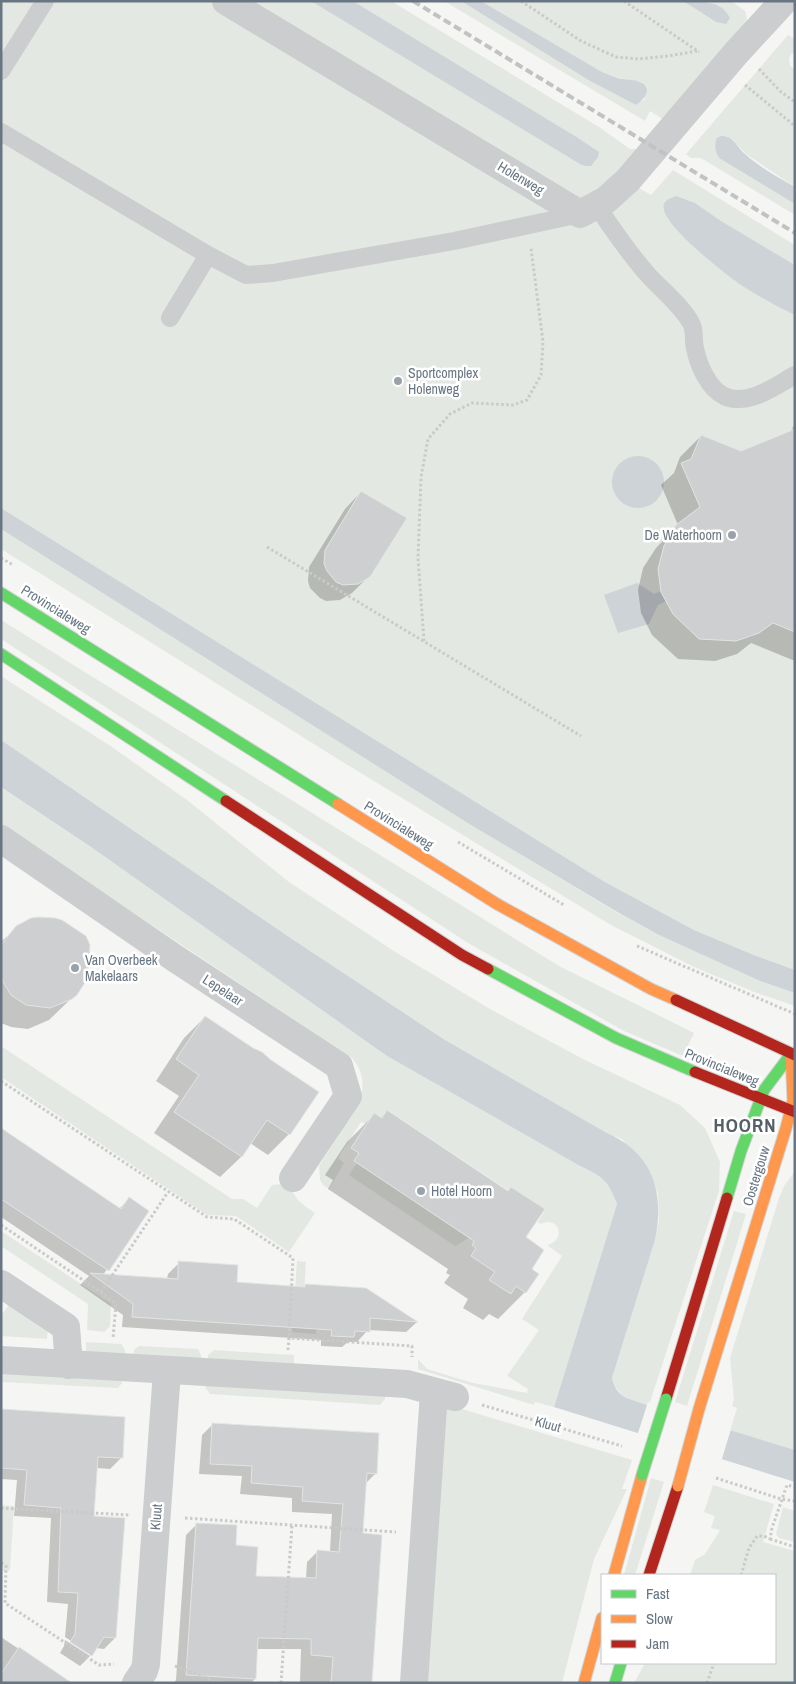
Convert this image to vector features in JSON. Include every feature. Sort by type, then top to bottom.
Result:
[{"type":"main road","name":"Provincialeweg","points":[[1,593],[497,904],[651,989],[793,1054]]},
{"type":"main road","name":"Provincialeweg","points":[[1,654],[462,955],[616,1038],[717,1082],[792,1111]]},
{"type":"main road","name":"Oostergouw","points":[[614,1574],[642,1475],[741,1151],[764,1090],[793,1054]]},
{"type":"main road","name":"Oostergouw","points":[[649,1574],[792,1111],[793,1054]]},
{"type":"main road","points":[[584,1683],[601,1622]]},
{"type":"main road","points":[[615,1683],[621,1664]]},
{"type":"street","name":"Holenweg","points":[[226,1],[588,210]]},
{"type":"street","points":[[588,210],[606,200],[628,180],[776,9]]},
{"type":"street","name":"Lepelaar","points":[[1,839],[173,957],[338,1066],[348,1096],[293,1178]]},
{"type":"street","points":[[1,1284],[66,1327],[69,1365]]},
{"type":"street","points":[[1,1360],[406,1384],[444,1395],[424,1533],[414,1683]]},
{"type":"street","name":"Kluut","points":[[141,1673],[156,1516],[167,1370]]},
{"type":"lane","points":[[1,71],[45,1]]},
{"type":"lane","points":[[1,132],[208,255],[246,275],[273,273],[454,241],[588,210],[633,256],[692,326],[698,359],[709,382],[716,390],[734,399],[746,398],[770,389],[795,375]]},
{"type":"lane","points":[[170,318],[208,255]]},
{"type":"path","points":[[521,1],[581,41],[616,57],[639,59],[698,51]]},
{"type":"path","points":[[737,52],[760,70],[781,92],[795,102]]},
{"type":"path","points":[[424,641],[418,558],[421,477],[428,439],[450,414],[472,403],[512,405],[527,400],[541,374],[543,342],[528,225]]},
{"type":"path","points":[[266,547],[581,736]]},
{"type":"path","name":"Provincialeweg","points":[[1,558],[17,568]]},
{"type":"path","name":"Provincialeweg","points":[[450,837],[567,907]]},
{"type":"path","points":[[634,944],[795,1014]]},
{"type":"path","points":[[1,1082],[206,1218],[234,1219],[293,1258],[289,1338]]},
{"type":"path","points":[[101,1292],[168,1192]]},
{"type":"path","points":[[1,1225],[116,1304],[113,1338],[122,1339]]},
{"type":"path","name":"Kluut","points":[[444,1395],[624,1446]]},
{"type":"path","points":[[716,1478],[795,1502]]},
{"type":"path","points":[[770,1538],[787,1485],[795,1488]]},
{"type":"path","points":[[1,1508],[424,1533]]},
{"type":"path","points":[[281,1683],[292,1525]]},
{"type":"path","points":[[741,1574],[749,1548],[757,1536],[764,1536],[795,1547]]},
{"type":"path","points":[[1,1563],[6,1566],[5,1603],[99,1665],[141,1673],[174,1665],[216,1682],[229,1683]]},
{"type":"path","points":[[707,1683],[714,1664]]},
{"type":"shaded area","name":"Sportcomplex Holenweg","points":[[1,1],[335,1],[595,161],[597,157],[575,136],[353,1],[391,1],[599,127],[630,149],[637,149],[615,174],[651,195],[673,170],[795,245],[795,265],[721,221],[695,203],[795,283],[795,970],[694,930],[605,882],[1,508]]},
{"type":"shaded area","points":[[311,1],[353,1],[575,136],[599,152],[598,157],[591,166],[580,164]]},
{"type":"shaded area","points":[[444,1],[461,1],[590,81],[636,105],[645,99],[641,82],[619,78],[602,72],[481,1],[683,1],[716,22],[727,13],[709,1],[731,1],[745,11],[747,19],[744,25],[663,119],[650,111],[645,121]]},
{"type":"shaded area","points":[[461,1],[481,1],[602,72],[618,78],[642,83],[647,89],[646,95],[636,105],[590,81]]},
{"type":"shaded area","points":[[683,1],[716,5],[722,8],[730,18],[726,24],[716,22]]},
{"type":"shaded area","points":[[788,35],[795,39],[795,53],[791,54],[789,59],[790,66],[795,69],[795,187],[746,154],[732,139],[721,136],[715,143],[719,158],[795,204],[795,215],[701,158],[691,158],[686,154]]},
{"type":"shaded area","points":[[721,136],[732,140],[756,163],[795,187],[795,204],[719,158],[715,145],[717,138]]},
{"type":"shaded area","points":[[676,196],[695,203],[721,221],[795,265],[795,315],[741,285],[709,260],[682,235],[671,223],[665,212],[665,202]]},
{"type":"shaded area","points":[[633,456],[643,456],[657,463],[664,477],[664,487],[657,501],[643,508],[633,508],[623,504],[616,497],[612,487],[612,477],[616,467],[623,460]]},
{"type":"shaded area","points":[[1,508],[605,882],[694,930],[795,970],[795,993],[760,981],[659,935],[466,822],[1,529]]},
{"type":"shaded area","points":[[1,529],[466,822],[618,913],[659,935],[760,981],[795,993],[795,1006],[754,992],[694,967],[611,925],[346,764],[1,549]]},
{"type":"shaded area","points":[[637,583],[654,594],[661,591],[666,601],[658,605],[649,624],[618,633],[604,595]]},
{"type":"shaded area","points":[[1,620],[559,966],[694,1033],[683,1056],[624,1031],[468,943],[1,639]]},
{"type":"shaded area","points":[[1,676],[112,747],[187,800],[289,882],[397,953],[490,1009],[583,1059],[680,1105],[705,1128],[720,1162],[719,1191],[649,1405],[626,1398],[618,1390],[612,1378],[655,1240],[659,1220],[658,1194],[650,1172],[622,1139],[607,1133],[445,1040],[292,939],[1,740]]},
{"type":"shaded area","points":[[1,740],[292,939],[445,1040],[623,1141],[635,1152],[645,1163],[652,1176],[658,1206],[658,1223],[655,1240],[612,1378],[614,1385],[620,1393],[633,1400],[795,1450],[795,1482],[554,1407],[617,1204],[611,1189],[604,1180],[387,1056],[91,847],[1,787]]},
{"type":"shaded area","points":[[1,787],[91,847],[387,1056],[604,1180],[611,1189],[617,1204],[554,1407],[535,1402],[534,1405],[418,1369],[418,1359],[427,1369],[473,1383],[527,1393],[528,1389],[507,1376],[539,1330],[522,1319],[562,1256],[547,1245],[553,1242],[559,1234],[556,1225],[538,1222],[545,1210],[511,1187],[508,1190],[388,1110],[382,1119],[374,1113],[366,1124],[361,1122],[338,1158],[344,1163],[329,1189],[324,1186],[320,1180],[319,1166],[362,1094],[363,1083],[361,1073],[352,1058],[1,825]]},
{"type":"shaded area","points":[[1,1046],[232,1199],[243,1199],[257,1208],[272,1185],[283,1185],[289,1187],[298,1200],[315,1213],[289,1252],[236,1216],[207,1215],[1,1077]]},
{"type":"shaded area","points":[[357,1163],[469,1238],[455,1246],[349,1175]]},
{"type":"shaded area","points":[[795,1171],[795,1450],[730,1431],[737,1408],[732,1406],[734,1399],[730,1358],[779,1198],[784,1186]]},
{"type":"shaded area","points":[[734,1211],[746,1214],[687,1406],[675,1402]]},
{"type":"shaded area","points":[[1,1231],[111,1304],[110,1326],[104,1332],[87,1330],[88,1304],[1,1246]]},
{"type":"shaded area","points":[[297,1261],[306,1262],[303,1311],[318,1312],[316,1334],[292,1332]]},
{"type":"shaded area","points":[[12,1300],[48,1325],[47,1339],[1,1336],[1,1316]]},
{"type":"shaded area","points":[[86,1342],[121,1344],[125,1350],[125,1355],[86,1353]]},
{"type":"shaded area","points":[[139,1346],[198,1349],[201,1361],[133,1356],[134,1350]]},
{"type":"shaded area","points":[[214,1350],[294,1355],[294,1367],[208,1361],[208,1355]]},
{"type":"shaded area","points":[[1,1370],[122,1378],[122,1383],[118,1388],[1,1382]]},
{"type":"shaded area","points":[[206,1383],[385,1394],[385,1399],[380,1405],[210,1394],[205,1387]]},
{"type":"shaded area","points":[[452,1406],[632,1460],[622,1489],[627,1489],[594,1559],[562,1683],[424,1683],[442,1410]]},
{"type":"shaded area","points":[[651,1478],[664,1482],[635,1574],[624,1574]]},
{"type":"shaded area","points":[[713,1485],[774,1504],[763,1542],[795,1551],[795,1683],[634,1683],[644,1664],[776,1664],[776,1574],[690,1574],[695,1560],[705,1554],[720,1530],[711,1528],[715,1516],[704,1512]]},
{"type":"shaded area","points":[[1,1505],[14,1506],[10,1570],[3,1571],[1,1570]]},
{"type":"shaded area","points":[[783,1507],[795,1511],[795,1542],[779,1538],[776,1534]]},
{"type":"pier","points":[[648,1402],[731,1429],[721,1462],[637,1436]]},
{"type":"building","name":"De Waterhoorn","points":[[795,429],[795,632],[773,623],[759,633],[736,641],[699,639],[673,614],[661,592],[658,569],[664,546],[676,525],[700,507],[681,463],[691,459],[701,435],[741,451]]},
{"type":"building","points":[[361,491],[407,518],[370,577],[358,584],[343,585],[336,582],[327,571],[324,564],[325,550]]},
{"type":"building","points":[[31,918],[62,920],[86,936],[90,945],[86,981],[72,999],[50,1008],[26,1005],[11,995],[1,978],[1,945],[16,926]]},
{"type":"building","points":[[205,1016],[262,1052],[319,1092],[290,1135],[267,1120],[242,1157],[174,1112],[199,1075],[176,1059]]},
{"type":"building","points":[[387,1110],[508,1191],[511,1187],[545,1209],[526,1237],[544,1250],[532,1269],[539,1274],[526,1293],[516,1286],[511,1294],[489,1280],[495,1272],[471,1256],[476,1248],[472,1245],[474,1241],[354,1161],[359,1153],[351,1148],[374,1113],[382,1118]]},
{"type":"building","points":[[1,1128],[121,1209],[129,1197],[149,1211],[109,1271],[1,1199]]},
{"type":"building","points":[[178,1261],[238,1265],[237,1282],[305,1287],[305,1284],[366,1288],[418,1322],[370,1318],[370,1332],[355,1331],[354,1337],[331,1336],[332,1330],[132,1317],[133,1304],[90,1273],[178,1279]]},
{"type":"building","points":[[1,1409],[125,1417],[123,1458],[98,1457],[94,1516],[125,1518],[116,1638],[104,1637],[92,1656],[70,1642],[75,1634],[78,1593],[58,1592],[61,1508],[24,1505],[27,1470],[1,1468]]},
{"type":"building","points":[[212,1423],[379,1433],[377,1474],[367,1473],[363,1533],[382,1535],[372,1683],[331,1683],[333,1657],[311,1655],[311,1639],[258,1638],[256,1679],[186,1675],[196,1523],[237,1525],[236,1545],[258,1547],[256,1576],[316,1578],[317,1550],[339,1552],[343,1504],[302,1501],[303,1487],[251,1483],[252,1466],[210,1464]]},
{"type":"building","points":[[19,1647],[72,1683],[1,1683],[1,1674]]},
{"type":"railway","points":[[413,1],[795,233]]},
{"type":"traffic: fast","points":[[1,593],[338,804]]},
{"type":"traffic: fast","points":[[1,654],[226,801]]},
{"type":"traffic: fast","points":[[488,969],[616,1038],[695,1072]]},
{"type":"traffic: fast","points":[[727,1198],[741,1151],[764,1090],[791,1054]]},
{"type":"traffic: fast","points":[[642,1475],[666,1399]]},
{"type":"traffic: fast","points":[[615,1683],[621,1664]]},
{"type":"traffic: slow","points":[[338,804],[497,904],[651,989],[676,1000]]},
{"type":"traffic: slow","points":[[699,1409],[786,1128],[793,1100],[791,1054]]},
{"type":"traffic: slow","points":[[678,1486],[699,1409]]},
{"type":"traffic: slow","points":[[614,1574],[642,1475]]},
{"type":"traffic: slow","points":[[584,1683],[601,1622]]},
{"type":"traffic: jam","points":[[226,801],[462,955],[488,969]]},
{"type":"traffic: jam","points":[[676,1000],[795,1055]]},
{"type":"traffic: jam","points":[[695,1072],[795,1112]]},
{"type":"traffic: jam","points":[[666,1399],[727,1198]]},
{"type":"traffic: jam","points":[[649,1574],[678,1486]]},
{"type":"place","name":"Sportcomplex Holenweg","points":[[398,381]]},
{"type":"place","name":"De Waterhoorn","points":[[732,535]]},
{"type":"place","name":"Van Overbeek Makelaars","points":[[75,968]]},
{"type":"place","name":"Hotel Hoorn","points":[[421,1191]]},
{"type":"district","name":"HOORN","points":[[745,1125]]}]
